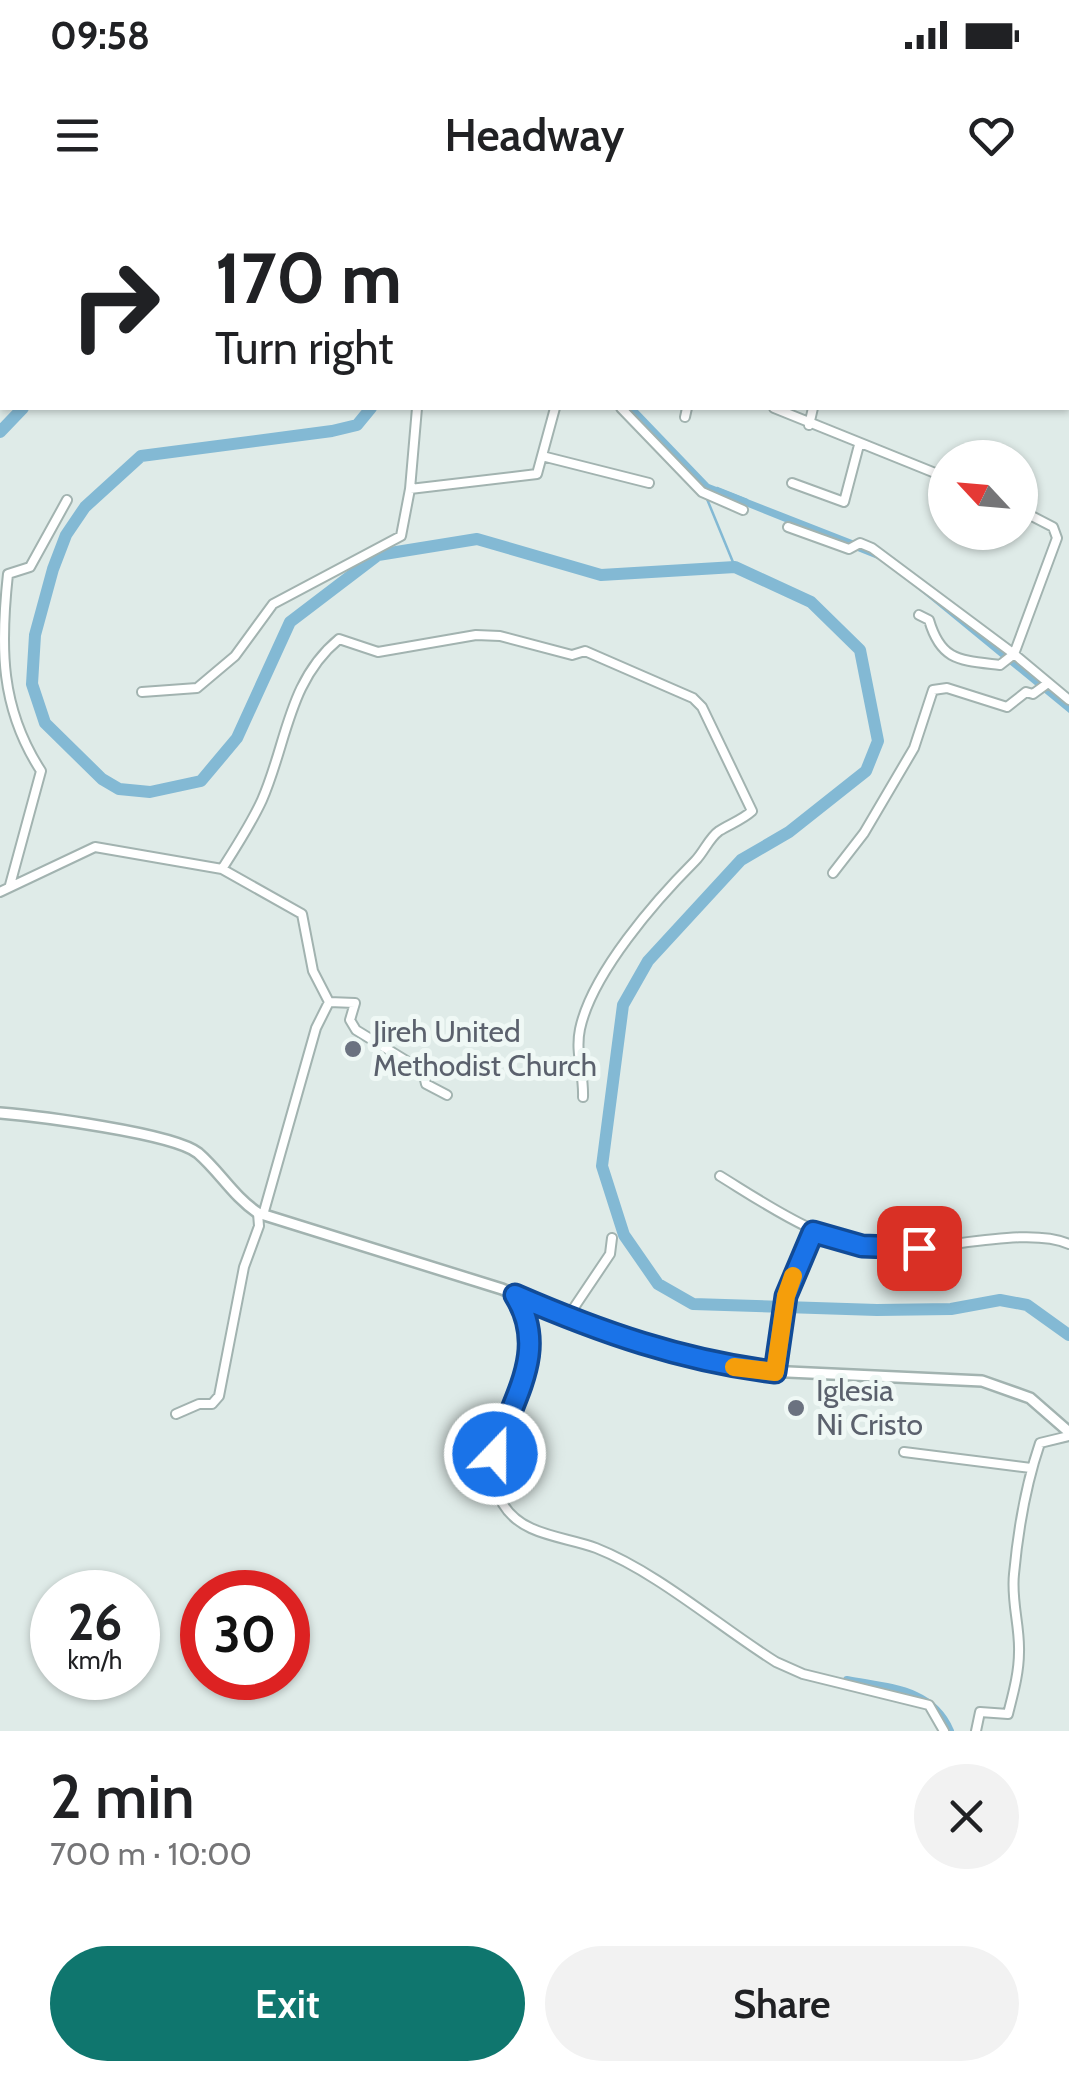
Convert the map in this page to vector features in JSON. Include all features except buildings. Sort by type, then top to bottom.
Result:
[{"type":"street","points":[[142,692],[196,688],[235,656],[273,604],[401,536],[410,489],[417,410]]},
{"type":"street","points":[[410,489],[537,474],[554,410]]},
{"type":"street","points":[[623,410],[702,492],[743,510]]},
{"type":"street","points":[[778,410],[928,471]]},
{"type":"street","points":[[809,425],[813,410]]},
{"type":"street","points":[[792,483],[844,502],[860,445]]},
{"type":"street","points":[[542,456],[649,483]]},
{"type":"street","points":[[10,885],[41,770],[18,736],[7,702],[4,646],[8,574],[30,567],[66,500]]},
{"type":"street","points":[[919,614],[929,620],[932,637],[939,647],[967,660],[1000,664],[1010,657],[1057,538],[1053,527],[1038,519]]},
{"type":"street","points":[[788,527],[884,555],[1046,686],[1069,700]]},
{"type":"street","points":[[222,869],[260,803],[279,755],[292,699],[339,639],[378,652],[476,635],[500,636],[572,655],[585,650],[693,698],[702,707],[752,812],[717,832],[697,860],[674,878],[656,908],[633,927],[580,1026],[577,1056],[584,1077],[583,1097]]},
{"type":"street","points":[[832,873],[864,833],[914,748],[933,690],[947,688],[1007,708],[1026,692],[1033,694],[1046,686]]},
{"type":"street","points":[[0,892],[95,847],[222,869],[302,914],[312,972],[329,1002]]},
{"type":"street","points":[[329,1002],[352,1001],[356,1006],[351,1024],[356,1030],[423,1071],[426,1084],[447,1095]]},
{"type":"street","points":[[176,1414],[199,1404],[212,1404],[219,1396],[244,1268],[316,1028],[329,1002]]},
{"type":"street","points":[[0,1113],[64,1118],[194,1150],[239,1200],[261,1214],[515,1295],[659,1350],[720,1366],[775,1372],[982,1382],[1030,1398],[1069,1434]]},
{"type":"street","points":[[720,1176],[813,1232],[890,1249],[1026,1237],[1069,1244]]},
{"type":"street","points":[[775,1372],[786,1296],[813,1232]]},
{"type":"street","points":[[567,1318],[610,1254],[612,1238]]},
{"type":"street","points":[[515,1295],[528,1316],[533,1342],[495,1454],[495,1484],[503,1505],[524,1526],[598,1549],[776,1662],[803,1674],[929,1705],[944,1731]]},
{"type":"street","points":[[976,1731],[980,1712],[1008,1714],[1015,1683],[1020,1650],[1014,1574],[1031,1468],[1040,1442],[1069,1434]]},
{"type":"street","points":[[904,1452],[1031,1468]]},
{"type":"water","points":[[630,410],[638,410],[709,484],[888,554],[1069,703],[1069,713],[885,562],[703,489]]},
{"type":"waterway","points":[[0,432],[21,410]]},
{"type":"waterway","points":[[369,410],[357,425],[332,431],[141,456],[85,507],[66,535],[35,635],[32,684],[45,723],[102,779],[119,789],[150,792],[201,781],[237,738],[290,622],[378,555],[477,539],[601,575],[735,567],[811,602],[860,650],[878,741],[866,771],[789,832],[741,860],[648,961],[623,1005],[602,1166],[624,1235],[658,1284],[693,1304],[877,1310],[951,1309],[1000,1300],[1027,1305],[1069,1335]]},
{"type":"waterway","points":[[717,488],[747,500]]},
{"type":"waterway","points":[[707,499],[735,567]]},
{"type":"waterway","points":[[847,1680],[893,1688],[920,1698],[932,1706],[950,1731]]},
{"type":"slow traffic","points":[[734,1367],[775,1372],[786,1296],[793,1276]]},
{"type":"place","name":"Jireh United Methodist Church","points":[[353,1049]]},
{"type":"place","name":"Iglesia Ni Cristo","points":[[796,1408]]},
{"type":"route","points":[[495,1454],[513,1413],[533,1342],[528,1316],[515,1295],[608,1334],[659,1350],[720,1366],[775,1372],[786,1296],[813,1232],[862,1246],[919,1248]]}]
